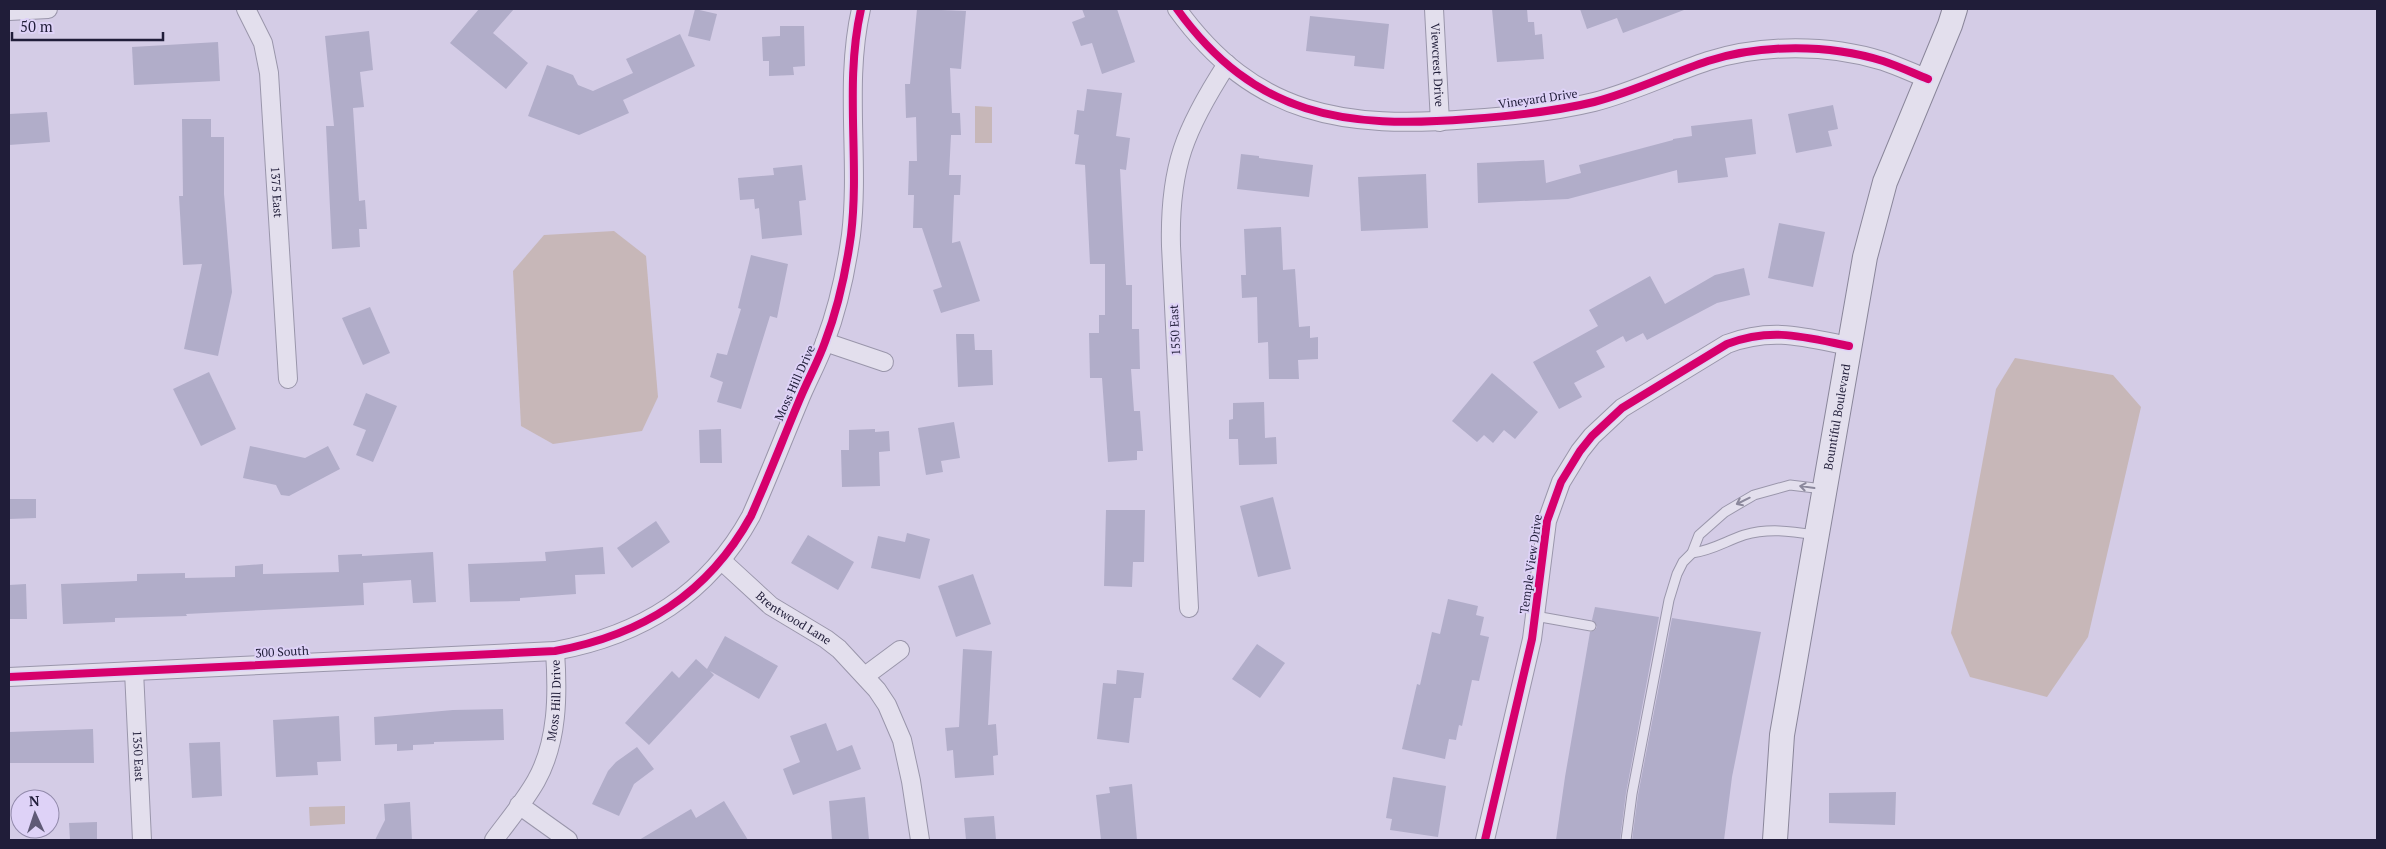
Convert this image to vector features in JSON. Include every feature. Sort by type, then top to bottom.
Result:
[{"type":"main road","name":"Bountiful Boulevard","points":[[1775,840],[1782,735],[1849,346],[1875,216],[1885,182],[1955,9]]},
{"type":"street","points":[[9,11],[48,9]]},
{"type":"street","name":"1375 East","points":[[246,9],[263,43],[269,74],[288,379]]},
{"type":"street","name":"Moss Hill Drive","points":[[494,840],[519,805],[543,766],[553,730],[558,679],[555,650],[602,640],[648,620],[689,593],[722,561],[739,538],[751,516],[825,342],[846,266],[852,228],[855,158],[852,86],[861,9]]},
{"type":"street","name":"Vineyard Drive","points":[[1177,9],[1206,44],[1227,64],[1268,92],[1314,112],[1363,121],[1440,122],[1526,115],[1573,107],[1618,95],[1710,61],[1762,51],[1813,50],[1853,54],[1883,61],[1928,79]]},
{"type":"street","name":"Viewcrest Drive","points":[[1434,9],[1440,122]]},
{"type":"street","name":"1550 East","points":[[1189,608],[1171,246],[1171,201],[1185,137],[1202,103],[1227,64]]},
{"type":"street","name":"Temple View Drive","points":[[1485,840],[1535,616],[1547,521],[1556,494],[1567,471],[1580,451],[1610,418],[1642,394],[1713,352],[1742,338],[1774,333],[1791,334],[1849,346]]},
{"type":"street","name":"Moss Hill Drive","points":[[825,342],[884,362]]},
{"type":"street","name":"Brentwood Lane","points":[[722,561],[758,596],[826,639],[865,676],[887,705],[902,740],[912,781],[920,840]]},
{"type":"street","name":"300 South","points":[[9,677],[555,650]]},
{"type":"street","points":[[865,676],[900,650]]},
{"type":"street","name":"1350 East","points":[[134,671],[142,840]]},
{"type":"street","points":[[519,805],[568,840]]},
{"type":"lane","points":[[1626,840],[1632,794],[1671,593],[1683,562],[1692,553],[1699,535],[1713,521],[1738,503],[1754,495],[1790,486],[1824,490]]},
{"type":"lane","points":[[1692,553],[1709,551],[1744,535],[1764,531],[1783,530],[1816,535]]},
{"type":"lane","points":[[1535,616],[1591,626]]},
{"type":"shaded area","points":[[975,106],[992,107],[992,143],[975,143]]},
{"type":"shaded area","points":[[614,231],[646,256],[658,397],[642,431],[553,444],[521,426],[513,271],[544,235]]},
{"type":"shaded area","points":[[2015,358],[2113,375],[2141,407],[2088,637],[2047,697],[1970,677],[1951,633],[1996,389]]},
{"type":"shaded area","points":[[345,806],[345,824],[310,826],[309,807]]},
{"type":"building","points":[[479,9],[514,9],[493,33],[528,63],[506,89],[450,43]]},
{"type":"building","points":[[695,9],[717,14],[710,41],[688,36]]},
{"type":"building","points":[[917,9],[966,11],[961,69],[950,68],[952,113],[960,113],[961,135],[951,135],[949,175],[961,175],[960,195],[954,195],[952,243],[960,241],[980,301],[941,313],[933,290],[942,287],[922,228],[913,228],[914,195],[908,195],[909,161],[917,161],[916,117],[906,118],[905,84],[910,84]]},
{"type":"building","points":[[1082,9],[1117,9],[1135,62],[1102,74],[1092,43],[1081,46],[1072,22],[1085,17]]},
{"type":"building","points":[[1492,9],[1527,9],[1528,22],[1534,22],[1535,35],[1542,34],[1544,59],[1497,62]]},
{"type":"building","points":[[1580,9],[1684,10],[1623,33],[1617,18],[1587,29]]},
{"type":"building","points":[[1310,16],[1389,24],[1384,69],[1354,66],[1355,56],[1306,51]]},
{"type":"building","points":[[780,26],[804,26],[805,66],[793,67],[794,75],[769,76],[769,61],[763,61],[762,37],[780,36]]},
{"type":"building","points":[[369,31],[373,70],[360,72],[364,107],[353,108],[359,201],[365,200],[367,229],[359,229],[360,247],[332,249],[326,126],[334,126],[325,36]]},
{"type":"building","points":[[680,34],[695,66],[623,100],[629,113],[579,135],[528,116],[547,65],[573,75],[578,85],[593,91],[633,73],[626,59]]},
{"type":"building","points":[[218,42],[220,81],[134,85],[132,47]]},
{"type":"building","points":[[1087,89],[1122,93],[1116,136],[1130,138],[1126,170],[1120,169],[1126,285],[1132,285],[1132,329],[1139,329],[1140,369],[1131,369],[1134,411],[1140,411],[1143,451],[1137,451],[1137,460],[1108,462],[1102,378],[1090,378],[1089,333],[1099,333],[1099,315],[1105,315],[1105,264],[1090,264],[1085,165],[1075,164],[1079,135],[1074,134],[1077,110],[1084,111]]},
{"type":"building","points":[[1833,105],[1838,129],[1828,131],[1832,146],[1796,153],[1788,114]]},
{"type":"building","points":[[47,112],[50,142],[9,145],[9,114]]},
{"type":"building","points":[[182,119],[211,119],[211,137],[224,137],[224,194],[232,292],[218,356],[184,349],[202,264],[183,265],[179,196],[183,196]]},
{"type":"building","points":[[1752,119],[1756,154],[1725,158],[1728,177],[1678,183],[1677,170],[1568,199],[1478,203],[1477,163],[1544,160],[1546,183],[1581,173],[1579,165],[1673,139],[1692,136],[1691,126]]},
{"type":"building","points":[[1241,154],[1313,165],[1309,197],[1237,189]]},
{"type":"building","points":[[802,165],[806,200],[799,201],[802,235],[762,239],[759,208],[755,209],[754,199],[740,200],[738,178],[774,175],[773,168]]},
{"type":"building","points":[[1426,174],[1428,228],[1361,231],[1358,177]]},
{"type":"building","points":[[1779,223],[1825,232],[1813,287],[1768,278]]},
{"type":"building","points":[[1281,227],[1283,270],[1295,269],[1299,327],[1310,326],[1310,338],[1318,337],[1318,359],[1298,360],[1299,379],[1269,379],[1268,342],[1258,343],[1257,297],[1242,298],[1241,275],[1246,275],[1244,229]]},
{"type":"building","points":[[751,255],[788,264],[777,318],[770,316],[741,409],[717,402],[723,382],[710,377],[717,353],[727,355],[741,309],[738,308]]},
{"type":"building","points":[[1744,268],[1750,295],[1717,303],[1647,340],[1643,333],[1626,342],[1623,336],[1596,351],[1605,367],[1574,383],[1582,397],[1559,409],[1533,362],[1598,326],[1589,310],[1650,276],[1665,304],[1715,275]]},
{"type":"building","points":[[370,307],[390,353],[363,365],[342,318]]},
{"type":"building","points":[[956,334],[974,334],[975,350],[992,350],[993,385],[958,387]]},
{"type":"building","points":[[209,372],[236,429],[201,446],[173,389]]},
{"type":"building","points":[[1492,373],[1538,412],[1515,439],[1504,430],[1493,443],[1484,435],[1477,442],[1452,421]]},
{"type":"building","points":[[366,393],[397,406],[373,462],[356,455],[366,430],[353,425]]},
{"type":"building","points":[[1264,402],[1265,438],[1276,437],[1277,464],[1239,465],[1238,439],[1229,439],[1229,420],[1233,419],[1233,403]]},
{"type":"building","points":[[954,422],[960,458],[941,461],[943,472],[926,475],[918,428]]},
{"type":"building","points":[[721,429],[722,463],[700,463],[699,430]]},
{"type":"building","points":[[875,429],[875,432],[889,431],[890,451],[879,452],[880,486],[842,487],[841,450],[849,450],[849,430]]},
{"type":"building","points":[[250,446],[305,458],[328,446],[340,469],[289,496],[281,495],[276,485],[243,478]]},
{"type":"building","points":[[1273,497],[1291,569],[1258,577],[1240,506]]},
{"type":"building","points":[[9,499],[36,499],[36,518],[9,519]]},
{"type":"building","points":[[1106,510],[1145,510],[1144,562],[1133,562],[1132,587],[1104,586]]},
{"type":"building","points":[[656,521],[670,542],[632,568],[617,548]]},
{"type":"building","points":[[907,533],[930,539],[920,579],[871,568],[878,536],[905,542]]},
{"type":"building","points":[[808,535],[854,562],[838,590],[791,563]]},
{"type":"building","points":[[603,547],[605,574],[575,575],[576,594],[520,598],[520,601],[470,602],[468,564],[546,561],[545,552]]},
{"type":"building","points":[[433,552],[436,602],[413,603],[411,580],[363,583],[364,605],[186,614],[187,616],[115,618],[115,622],[63,624],[61,584],[137,581],[137,574],[185,573],[185,578],[235,577],[235,566],[263,564],[263,574],[339,572],[338,555],[362,554],[362,556]]},
{"type":"building","points":[[973,574],[991,624],[956,637],[938,586]]},
{"type":"building","points":[[26,584],[27,619],[9,619],[9,585]]},
{"type":"building","points":[[1448,599],[1478,606],[1476,615],[1484,617],[1480,635],[1489,637],[1479,681],[1472,680],[1462,726],[1459,725],[1456,740],[1449,739],[1445,759],[1402,749],[1417,684],[1420,685],[1432,632],[1440,634]]},
{"type":"building","points":[[1595,607],[1659,617],[1626,793],[1620,840],[1556,840],[1590,632],[1597,627],[1592,620]]},
{"type":"building","points":[[1672,618],[1761,632],[1732,777],[1724,840],[1632,840],[1638,795]]},
{"type":"building","points":[[725,636],[778,666],[759,699],[710,671],[714,675],[649,745],[625,723],[672,671],[679,678],[696,659],[707,669]]},
{"type":"building","points":[[1257,644],[1285,663],[1260,698],[1232,679]]},
{"type":"building","points":[[963,649],[992,651],[988,725],[996,724],[998,755],[993,756],[994,775],[955,778],[953,750],[947,751],[945,728],[959,727]]},
{"type":"building","points":[[1117,670],[1144,673],[1141,698],[1134,698],[1129,743],[1097,739],[1103,683],[1116,684]]},
{"type":"building","points":[[503,709],[504,740],[434,742],[434,744],[413,745],[413,750],[397,751],[397,744],[375,745],[374,717],[453,710]]},
{"type":"building","points":[[339,716],[341,761],[317,762],[318,775],[276,777],[273,720]]},
{"type":"building","points":[[826,723],[837,751],[852,745],[861,769],[793,795],[783,769],[800,762],[790,736]]},
{"type":"building","points":[[93,729],[94,763],[9,763],[9,732]]},
{"type":"building","points":[[220,742],[222,796],[192,798],[189,743]]},
{"type":"building","points":[[637,747],[654,769],[634,784],[619,816],[592,804],[608,771],[616,762]]},
{"type":"building","points":[[1393,777],[1446,786],[1438,837],[1390,830],[1392,819],[1386,818]]},
{"type":"building","points":[[1132,784],[1137,840],[1101,840],[1096,795],[1110,793],[1109,787]]},
{"type":"building","points":[[1896,792],[1895,825],[1829,823],[1829,793]]},
{"type":"building","points":[[865,797],[869,840],[832,840],[829,801]]},
{"type":"building","points":[[724,801],[748,840],[639,840],[691,809],[696,818]]},
{"type":"building","points":[[410,802],[412,840],[375,840],[385,820],[384,804]]},
{"type":"building","points":[[994,816],[996,840],[966,840],[964,818]]},
{"type":"building","points":[[97,822],[97,840],[70,840],[69,823]]},
{"type":"cycle path","points":[[9,677],[555,651],[587,644],[644,622],[670,607],[693,589],[734,544],[751,516],[822,349],[838,303],[851,235],[854,179],[854,65],[861,9]]},
{"type":"cycle path","points":[[1177,9],[1207,45],[1238,73],[1271,94],[1306,108],[1343,117],[1382,121],[1425,122],[1470,119],[1517,115],[1563,108],[1608,98],[1679,71],[1729,55],[1773,49],[1818,49],[1862,55],[1889,63],[1928,79]]},
{"type":"cycle path","points":[[1485,840],[1532,639],[1547,521],[1561,482],[1580,451],[1592,436],[1622,408],[1727,344],[1759,336],[1788,335],[1849,346]]}]
